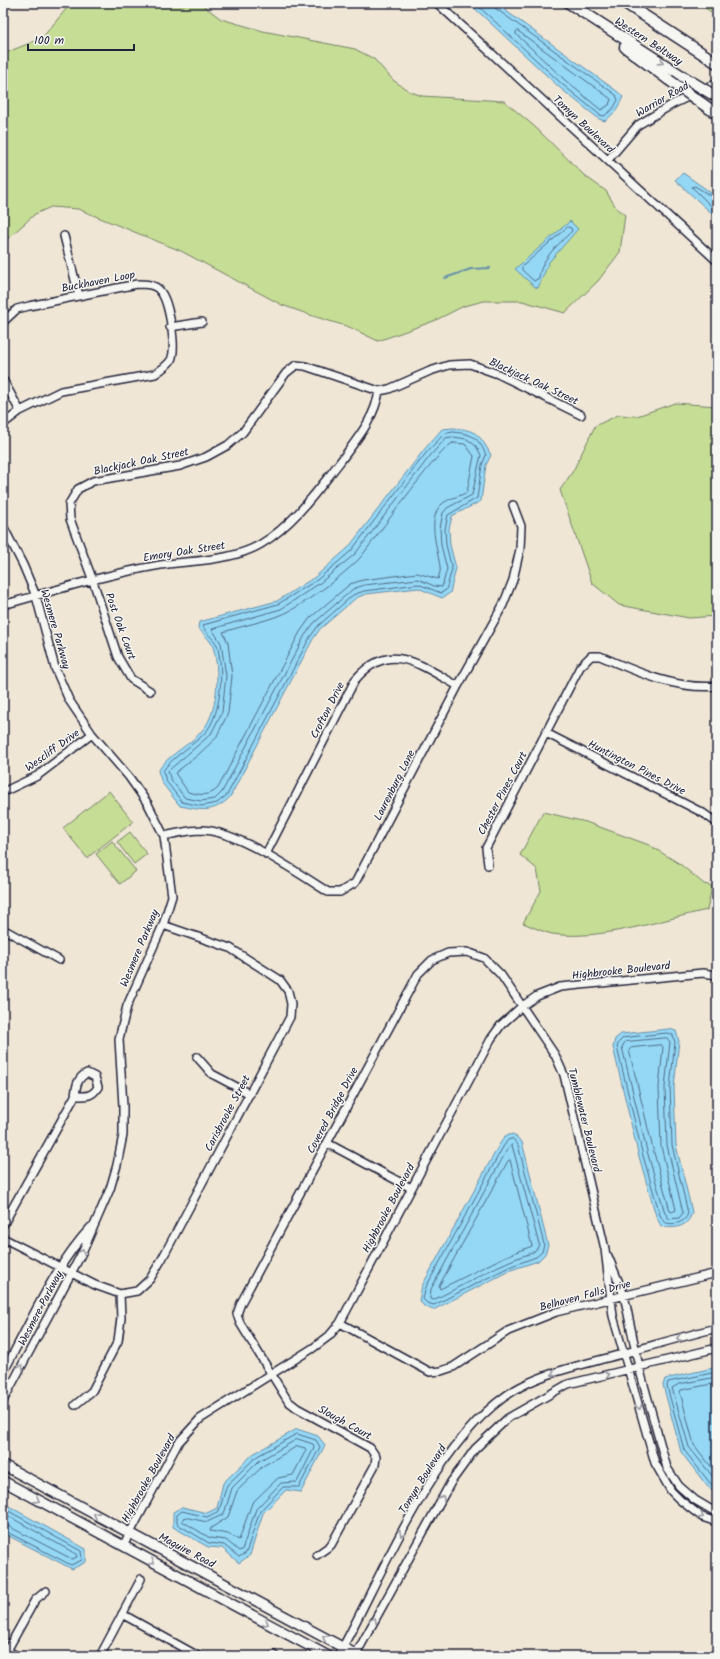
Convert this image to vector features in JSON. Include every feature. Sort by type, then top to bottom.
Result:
[{"type":"highway","points":[[565,3],[717,114]]},
{"type":"highway","name":"Western Beltway","points":[[569,3],[717,97]]},
{"type":"highway","name":"Western Beltway","points":[[625,3],[716,62]]},
{"type":"main road","name":"Maguire Road","points":[[3,1465],[356,1655]]},
{"type":"main road","points":[[3,1481],[328,1656]]},
{"type":"street","name":"Tomyn Boulevard","points":[[437,3],[717,261]]},
{"type":"street","name":"Warrior Road","points":[[608,160],[638,125],[673,104],[717,83]]},
{"type":"street","points":[[64,236],[79,296]]},
{"type":"street","name":"Buckhaven Loop","points":[[3,322],[17,309],[137,284],[150,284],[160,290],[166,303],[174,347],[171,360],[164,368],[155,374],[61,391],[20,411],[3,424]]},
{"type":"street","points":[[170,327],[202,322]]},
{"type":"street","name":"Blackjack Oak Street","points":[[93,581],[70,519],[69,504],[78,489],[93,481],[180,466],[206,457],[228,445],[243,432],[286,373],[296,365],[304,366],[379,391],[389,389],[430,371],[448,365],[470,364],[498,374],[581,416]]},
{"type":"street","points":[[3,380],[20,411]]},
{"type":"street","name":"Emory Oak Street","points":[[3,605],[156,566],[225,558],[260,545],[283,528],[313,498],[362,433],[372,416],[379,391]]},
{"type":"street","name":"Laurenburg Lane","points":[[164,836],[187,831],[204,830],[223,833],[266,854],[328,892],[340,892],[355,883],[458,686],[503,605],[513,580],[520,549],[521,526],[513,505]]},
{"type":"street","name":"Wesmere Parkway","points":[[3,526],[23,565],[36,596],[55,668],[69,700],[92,734],[133,783],[148,804],[164,836],[172,896],[164,925],[127,1006],[119,1039],[123,1106],[122,1135],[117,1165],[110,1189],[83,1252],[3,1401]]},
{"type":"street","name":"Post Oak Court","points":[[93,581],[118,657],[130,679],[150,691]]},
{"type":"street","name":"Chester Pines Court","points":[[488,865],[486,848],[580,667],[591,656],[600,656],[663,681],[704,687],[717,686]]},
{"type":"street","name":"Crofton Drive","points":[[266,854],[355,680],[365,668],[383,660],[400,658],[415,662],[458,686]]},
{"type":"street","name":"Huntington Pines Drive","points":[[546,733],[703,813],[717,823]]},
{"type":"street","name":"Wescliff Drive","points":[[3,792],[38,776],[92,734]]},
{"type":"street","name":"Carisbrooke Street","points":[[120,1294],[137,1291],[150,1279],[290,1017],[291,1004],[288,991],[280,980],[230,948],[164,925]]},
{"type":"street","points":[[3,929],[59,960]]},
{"type":"street","name":"Covered Bridge Drive","points":[[272,1375],[240,1323],[237,1314],[241,1303],[418,974],[432,960],[448,953],[467,952],[484,958],[501,975],[521,1007]]},
{"type":"street","name":"Highbrooke Boulevard","points":[[123,1546],[178,1443],[200,1419],[272,1375],[324,1340],[340,1323],[491,1039],[502,1025],[521,1007],[537,996],[560,987],[703,973],[717,975]]},
{"type":"street","name":"Tumblewater Boulevard","points":[[521,1007],[555,1055],[564,1075],[605,1249],[610,1299],[616,1327],[658,1472],[671,1491],[691,1510],[702,1517],[717,1522]]},
{"type":"street","points":[[197,1058],[212,1074],[250,1094]]},
{"type":"street","points":[[3,1225],[75,1096]]},
{"type":"street","points":[[327,1143],[411,1188]]},
{"type":"street","name":"Wesmere Parkway","points":[[3,1373],[74,1244],[94,1224]]},
{"type":"street","points":[[3,1238],[70,1274],[120,1294],[121,1318],[118,1341],[92,1391],[75,1406]]},
{"type":"street","name":"Tumblewater Boulevard","points":[[605,1249],[624,1296],[640,1367],[667,1468],[679,1486],[695,1500],[717,1513]]},
{"type":"street","name":"Belhaven Falls Drive","points":[[340,1323],[430,1372],[442,1372],[453,1367],[508,1331],[556,1312],[717,1272]]},
{"type":"street","points":[[616,1327],[630,1324]]},
{"type":"street","name":"Tomyn Boulevard","points":[[338,1656],[415,1507],[446,1458],[487,1411],[520,1387],[562,1371],[717,1328]]},
{"type":"street","points":[[356,1655],[451,1482],[475,1449],[508,1418],[568,1384],[717,1348]]},
{"type":"street","name":"Slough Court","points":[[272,1375],[288,1400],[297,1408],[370,1448],[376,1457],[375,1465],[331,1545],[317,1555]]},
{"type":"street","points":[[658,1472],[667,1468]]},
{"type":"street","points":[[100,1656],[141,1579]]},
{"type":"street","points":[[17,1656],[5,1652],[35,1600],[46,1591]]},
{"type":"street","points":[[122,1614],[198,1656]]},
{"type":"green space","points":[[71,3],[200,3],[221,19],[263,31],[355,49],[374,59],[393,80],[409,91],[422,96],[504,101],[534,126],[585,176],[606,191],[617,209],[625,215],[620,252],[598,281],[565,313],[522,301],[484,301],[464,306],[434,321],[378,341],[349,327],[282,305],[181,251],[78,209],[51,207],[35,214],[3,243],[3,54],[42,38]]},
{"type":"green space","points":[[698,3],[717,3],[717,16]]},
{"type":"green space","points":[[675,403],[717,406],[717,616],[689,618],[619,605],[592,583],[560,490],[573,471],[595,426],[618,415],[637,416]]},
{"type":"green space","points":[[109,791],[133,822],[87,858],[63,828]]},
{"type":"green space","points":[[543,812],[586,822],[649,845],[680,864],[704,884],[712,886],[707,910],[630,928],[590,935],[552,934],[523,923],[541,891],[537,869],[520,855]]},
{"type":"green space","points":[[130,832],[147,854],[134,864],[117,842]]},
{"type":"green space","points":[[112,841],[136,871],[120,884],[96,854]]},
{"type":"water","points":[[469,3],[495,3],[618,92],[623,97],[616,111],[605,121],[599,119],[560,88]]},
{"type":"water","points":[[683,173],[717,197],[717,218],[675,180]]},
{"type":"water","points":[[570,221],[578,229],[549,262],[538,288],[535,287],[515,269]]},
{"type":"water","points":[[453,428],[467,430],[476,434],[491,455],[486,465],[481,501],[452,516],[449,529],[450,545],[456,568],[450,593],[442,598],[418,588],[366,594],[356,598],[320,629],[313,639],[230,797],[213,808],[201,809],[180,806],[162,783],[158,771],[168,759],[200,733],[205,727],[213,710],[217,666],[213,647],[198,628],[199,622],[277,601],[315,577],[348,548],[423,451],[442,429]]},
{"type":"water","points":[[669,1029],[676,1031],[679,1041],[674,1087],[676,1145],[692,1212],[688,1221],[680,1226],[671,1228],[661,1226],[656,1216],[638,1153],[613,1047],[615,1039],[621,1034]]},
{"type":"water","points":[[513,1134],[522,1142],[548,1245],[545,1254],[538,1261],[511,1270],[433,1310],[424,1306],[419,1300],[422,1286],[499,1145],[505,1136]]},
{"type":"water","points":[[717,1367],[717,1493],[707,1486],[681,1452],[663,1385],[665,1379]]},
{"type":"water","points":[[297,1429],[318,1436],[325,1445],[301,1492],[286,1490],[263,1513],[250,1555],[239,1563],[222,1548],[208,1547],[173,1527],[173,1512],[182,1507],[207,1513],[217,1508],[223,1483],[253,1454]]},
{"type":"water","points":[[3,1503],[86,1549],[86,1562],[72,1569],[3,1533]]},
{"type":"waterway","points":[[445,278],[471,269],[490,268]]}]
